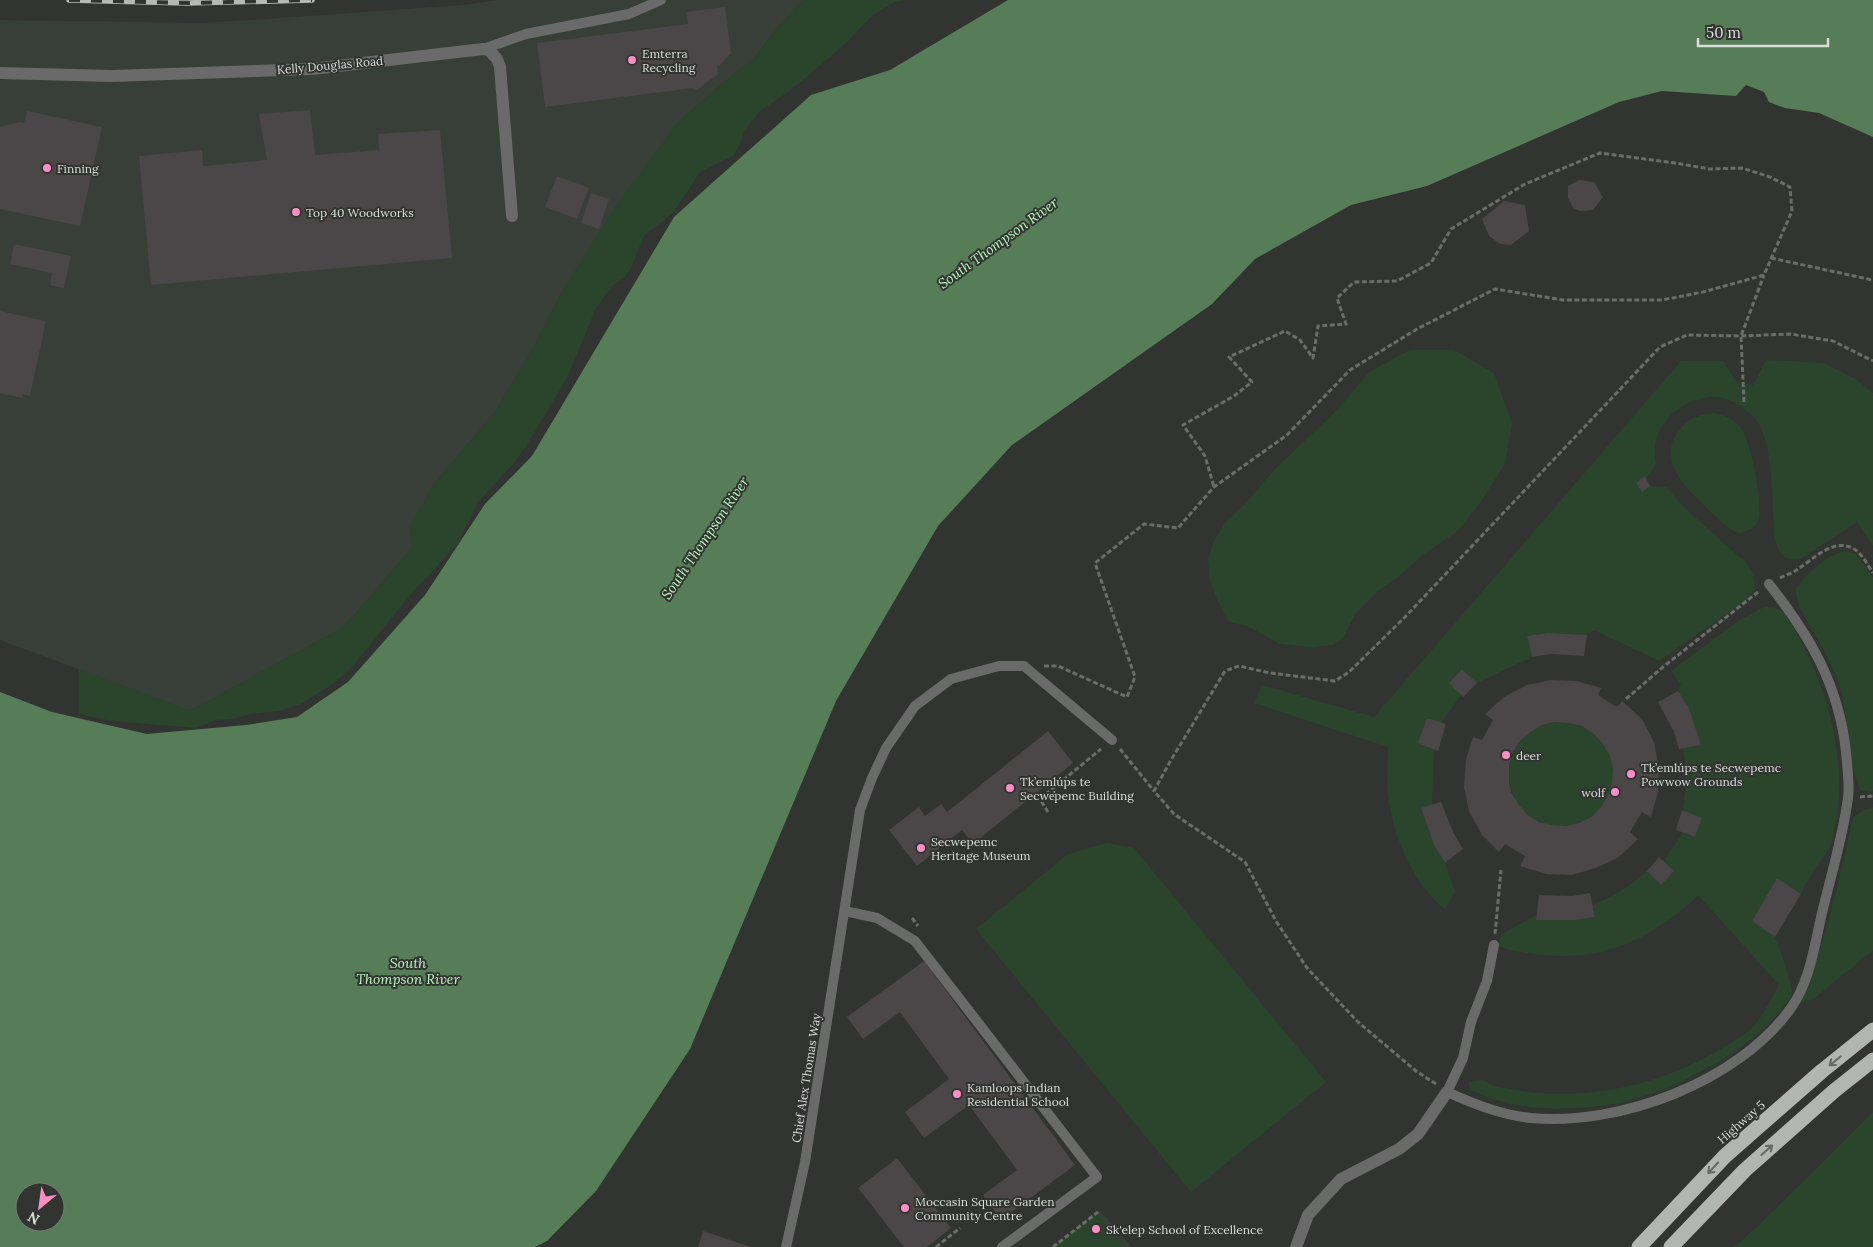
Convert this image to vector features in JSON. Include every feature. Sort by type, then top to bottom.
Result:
[{"type":"highway","name":"Highway 5","points":[[1638,1247],[1725,1156],[1822,1071],[1873,1030]]},
{"type":"highway","points":[[1671,1247],[1745,1170],[1834,1091],[1873,1060]]},
{"type":"street","name":"Kelly Douglas Road","points":[[0,73],[112,76],[312,69],[483,49]]},
{"type":"street","points":[[483,49],[489,50],[492,53],[500,67],[512,216]]},
{"type":"street","points":[[1296,1247],[1308,1215],[1341,1179],[1399,1148],[1418,1134],[1447,1092]]},
{"type":"lane","points":[[483,49],[526,34],[629,14],[661,0]]},
{"type":"lane","points":[[1494,945],[1487,981],[1472,1022],[1463,1058],[1447,1092],[1474,1104],[1504,1113],[1532,1118],[1597,1116],[1659,1100],[1719,1071],[1763,1038],[1792,1006],[1802,987],[1809,966],[1839,847],[1848,797],[1848,770],[1840,714],[1823,665],[1794,615],[1769,584]]},
{"type":"lane","name":"Chief Alex Thomas Way","points":[[786,1247],[806,1162],[860,810],[872,778],[886,748],[915,706],[951,680],[999,666],[1024,666]]},
{"type":"lane","points":[[1024,666],[1112,740]]},
{"type":"lane","points":[[845,911],[878,918],[915,942],[1097,1177],[1002,1247]]},
{"type":"path","points":[[1214,487],[1205,456],[1182,425],[1234,396],[1252,382],[1229,357],[1284,331],[1300,340],[1313,358],[1318,326],[1346,324],[1337,298],[1354,282],[1397,281],[1431,262],[1451,229],[1524,184],[1600,153],[1710,169],[1742,168],[1770,177],[1790,187],[1792,211],[1764,275],[1742,336],[1744,402]]},
{"type":"path","points":[[1771,258],[1873,281]]},
{"type":"path","points":[[1024,666],[1058,666],[1127,697],[1135,677],[1096,563],[1144,524],[1178,528],[1214,487],[1287,436],[1350,370],[1418,329],[1495,289],[1563,300],[1662,300],[1703,292],[1764,275]]},
{"type":"path","points":[[1154,792],[1171,760],[1225,671],[1239,666],[1270,673],[1335,681],[1349,672],[1405,617],[1660,347],[1687,334],[1742,336],[1790,334],[1833,341],[1873,361]]},
{"type":"path","points":[[1626,699],[1769,584],[1798,570],[1814,557],[1834,546],[1850,546],[1862,556],[1873,573]]},
{"type":"path","points":[[1048,812],[1040,798],[1112,740],[1174,814],[1245,862],[1276,921],[1307,968],[1358,1022],[1416,1072],[1447,1092]]},
{"type":"path","points":[[1494,945],[1501,870]]},
{"type":"path","points":[[1053,1247],[1098,1212]]},
{"type":"path","points":[[936,1247],[960,1228]]},
{"type":"shaded area","points":[[499,0],[804,0],[775,30],[754,59],[722,84],[677,124],[614,210],[562,292],[529,356],[495,412],[436,482],[409,527],[413,547],[344,627],[190,711],[0,640],[0,20],[206,23],[462,5]]},
{"type":"shaded area","points":[[804,0],[905,0],[895,2],[874,14],[846,43],[795,87],[759,112],[743,133],[741,142],[734,155],[700,172],[674,212],[644,236],[626,276],[613,285],[596,308],[567,378],[526,446],[514,463],[478,502],[459,541],[453,549],[411,594],[353,666],[336,682],[301,704],[279,711],[215,720],[197,728],[112,721],[79,714],[79,669],[190,711],[344,627],[413,547],[409,527],[436,482],[495,412],[529,356],[562,292],[613,210],[677,124],[722,84],[754,59],[775,30]]},
{"type":"shaded area","points":[[1410,350],[1454,350],[1494,373],[1512,424],[1505,464],[1478,506],[1458,531],[1424,554],[1398,577],[1378,591],[1355,614],[1343,638],[1333,645],[1312,647],[1280,644],[1249,627],[1228,621],[1210,581],[1208,561],[1213,543],[1224,524],[1244,505],[1275,469],[1337,410],[1369,372]]},
{"type":"shaded area","points":[[1766,360],[1824,363],[1857,380],[1873,393],[1873,546],[1857,522],[1802,558],[1792,559],[1783,556],[1777,546],[1775,536],[1768,452],[1762,430],[1757,421],[1733,402],[1714,397],[1701,398],[1676,411],[1660,430],[1655,446],[1656,464],[1646,478],[1651,486],[1666,487],[1687,510],[1746,563],[1753,574],[1755,584],[1751,594],[1742,603],[1659,661],[1594,630],[1587,635],[1548,633],[1527,636],[1532,657],[1477,683],[1462,669],[1449,682],[1461,695],[1441,723],[1427,718],[1419,743],[1434,749],[1432,805],[1421,809],[1434,845],[1445,863],[1455,891],[1445,910],[1415,874],[1396,832],[1388,795],[1388,747],[1254,703],[1262,685],[1374,717],[1681,361],[1723,361],[1738,384],[1753,385]]},
{"type":"shaded area","points":[[1715,413],[1730,418],[1741,428],[1753,460],[1758,490],[1759,515],[1754,527],[1740,533],[1731,530],[1692,494],[1677,473],[1672,462],[1673,440],[1681,428],[1696,417]]},
{"type":"shaded area","points":[[1845,551],[1856,554],[1873,578],[1873,792],[1860,790],[1851,763],[1850,741],[1841,690],[1828,658],[1799,606],[1795,589],[1817,566],[1830,557]]},
{"type":"shaded area","points":[[1764,607],[1782,611],[1792,624],[1813,666],[1830,715],[1839,766],[1837,817],[1830,848],[1818,864],[1801,894],[1777,878],[1752,921],[1776,939],[1791,987],[1792,994],[1790,998],[1768,1025],[1729,1055],[1681,1082],[1634,1099],[1595,1107],[1540,1108],[1503,1102],[1469,1089],[1469,1082],[1483,1080],[1499,1087],[1539,1093],[1595,1092],[1623,1087],[1677,1071],[1703,1059],[1746,1033],[1759,1020],[1779,985],[1700,897],[1697,896],[1663,924],[1646,935],[1609,950],[1570,956],[1549,956],[1498,946],[1502,934],[1536,915],[1536,920],[1574,920],[1595,917],[1593,905],[1622,890],[1647,871],[1661,885],[1674,871],[1659,857],[1664,860],[1683,833],[1695,837],[1702,818],[1683,811],[1687,777],[1683,748],[1701,745],[1689,708],[1678,691],[1681,685],[1671,671],[1738,621]]},
{"type":"shaded area","points":[[1561,722],[1581,726],[1598,737],[1609,754],[1613,774],[1609,794],[1598,811],[1581,822],[1561,826],[1541,822],[1524,811],[1513,794],[1509,774],[1513,754],[1524,737],[1541,726]]},
{"type":"shaded area","points":[[1873,807],[1873,950],[1816,997],[1801,1003],[1824,935],[1853,817]]},
{"type":"shaded area","points":[[1107,843],[1134,848],[1326,1082],[1191,1192],[976,929],[1068,854]]},
{"type":"shaded area","points":[[1873,1112],[1873,1247],[1734,1247],[1757,1227]]},
{"type":"shaded area","name":"Sk'elep School of Excellence","points":[[1099,1210],[1132,1247],[1053,1247]]},
{"type":"shaded area","name":"Sk'elep School of Excellence","points":[[1097,1214],[1122,1247],[1054,1247]]},
{"type":"water","name":"South Thompson River","points":[[1008,0],[1873,0],[1873,137],[1819,113],[1785,108],[1769,102],[1764,92],[1746,85],[1736,96],[1662,91],[1619,102],[1427,186],[1351,205],[1255,259],[1212,304],[1012,445],[938,526],[836,701],[690,1049],[596,1191],[547,1241],[535,1247],[0,1247],[0,692],[52,712],[147,734],[246,725],[297,717],[348,682],[425,595],[485,504],[532,456],[674,217],[811,95],[890,70]]},
{"type":"building","name":"Emterra Recycling","points":[[725,7],[731,53],[717,66],[718,74],[697,90],[693,88],[545,107],[537,43],[688,24],[686,12]]},
{"type":"building","name":"Top 40 Woodworks","points":[[310,110],[315,155],[379,150],[378,134],[440,130],[452,258],[151,285],[139,156],[202,150],[203,166],[267,160],[259,114]]},
{"type":"building","name":"Finning","points":[[27,111],[102,127],[80,226],[0,209],[0,127],[19,122],[24,123]]},
{"type":"building","points":[[557,176],[589,188],[577,219],[545,207]]},
{"type":"building","points":[[1579,180],[1594,182],[1603,197],[1593,210],[1580,211],[1573,208],[1568,198],[1568,186]]},
{"type":"building","points":[[591,193],[609,199],[599,229],[581,223]]},
{"type":"building","points":[[1504,201],[1525,205],[1529,231],[1511,245],[1500,244],[1489,236],[1482,219]]},
{"type":"building","points":[[14,244],[71,256],[64,288],[50,285],[52,273],[10,264]]},
{"type":"building","points":[[0,311],[46,321],[30,396],[22,394],[22,398],[0,393]]},
{"type":"building","points":[[1645,476],[1650,486],[1642,492],[1636,483]]},
{"type":"building","points":[[1548,633],[1587,635],[1584,656],[1550,654],[1532,657],[1527,636]]},
{"type":"building","points":[[1462,669],[1477,683],[1463,697],[1449,683]]},
{"type":"building","name":"Tk’emlúps te Secwepemc Powwow Grounds","points":[[1551,680],[1577,681],[1601,688],[1598,695],[1617,707],[1622,701],[1642,719],[1654,742],[1659,768],[1658,792],[1651,817],[1642,812],[1630,832],[1638,839],[1619,857],[1596,868],[1572,875],[1546,874],[1520,866],[1525,856],[1505,844],[1499,852],[1482,835],[1469,811],[1464,787],[1466,759],[1473,737],[1482,740],[1493,720],[1485,714],[1504,697],[1527,685]],"holes":[[[1555,722],[1582,726],[1594,734],[1603,744],[1610,756],[1613,769],[1612,782],[1608,795],[1601,807],[1591,817],[1579,823],[1566,826],[1539,822],[1528,815],[1511,792],[1509,766],[1513,752],[1520,741],[1542,725]]]},
{"type":"building","points":[[1678,691],[1689,708],[1701,745],[1679,749],[1674,732],[1658,702]]},
{"type":"building","points":[[1427,718],[1446,724],[1438,751],[1418,743]]},
{"type":"building","name":"Tk’emlúps te Secwe̓pemc Building","points":[[1048,731],[1073,763],[973,844],[962,830],[917,866],[889,830],[919,807],[925,816],[941,804],[947,812]]},
{"type":"building","points":[[1441,802],[1454,834],[1463,849],[1445,863],[1434,845],[1421,808]]},
{"type":"building","points":[[1682,810],[1702,818],[1695,837],[1676,830]]},
{"type":"building","points":[[1659,857],[1674,871],[1661,885],[1647,871]]},
{"type":"building","points":[[1777,878],[1801,894],[1775,937],[1752,921]]},
{"type":"building","points":[[1590,893],[1595,917],[1574,920],[1536,920],[1539,895],[1572,896]]},
{"type":"building","points":[[924,961],[1075,1165],[1001,1220],[983,1195],[1017,1170],[969,1105],[924,1138],[905,1112],[949,1079],[900,1012],[863,1039],[847,1017]]},
{"type":"building","name":"Moccasin Square Garden Community Centre","points":[[897,1158],[951,1228],[927,1247],[904,1247],[858,1188]]},
{"type":"building","points":[[703,1231],[751,1247],[698,1247]]},
{"type":"railway","points":[[69,0],[187,3],[312,0]]},
{"type":"place","name":"Emterra Recycling","points":[[632,60]]},
{"type":"place","name":"Finning","points":[[47,168]]},
{"type":"place","name":"Top 40 Woodworks","points":[[296,212]]},
{"type":"place","name":"deer","points":[[1506,755]]},
{"type":"place","name":"Tk’emlúps te Secwepemc Powwow Grounds","points":[[1631,774]]},
{"type":"place","name":"Tk’emlúps te Secwe̓pemc Building","points":[[1010,788]]},
{"type":"place","name":"wolf","points":[[1615,792]]},
{"type":"place","name":"Secwepemc Heritage Museum","points":[[921,848]]},
{"type":"place","name":"Kamloops Indian Residential School","points":[[957,1094]]},
{"type":"place","name":"Moccasin Square Garden Community Centre","points":[[905,1208]]},
{"type":"place","name":"Sk'elep School of Excellence","points":[[1096,1229]]}]
